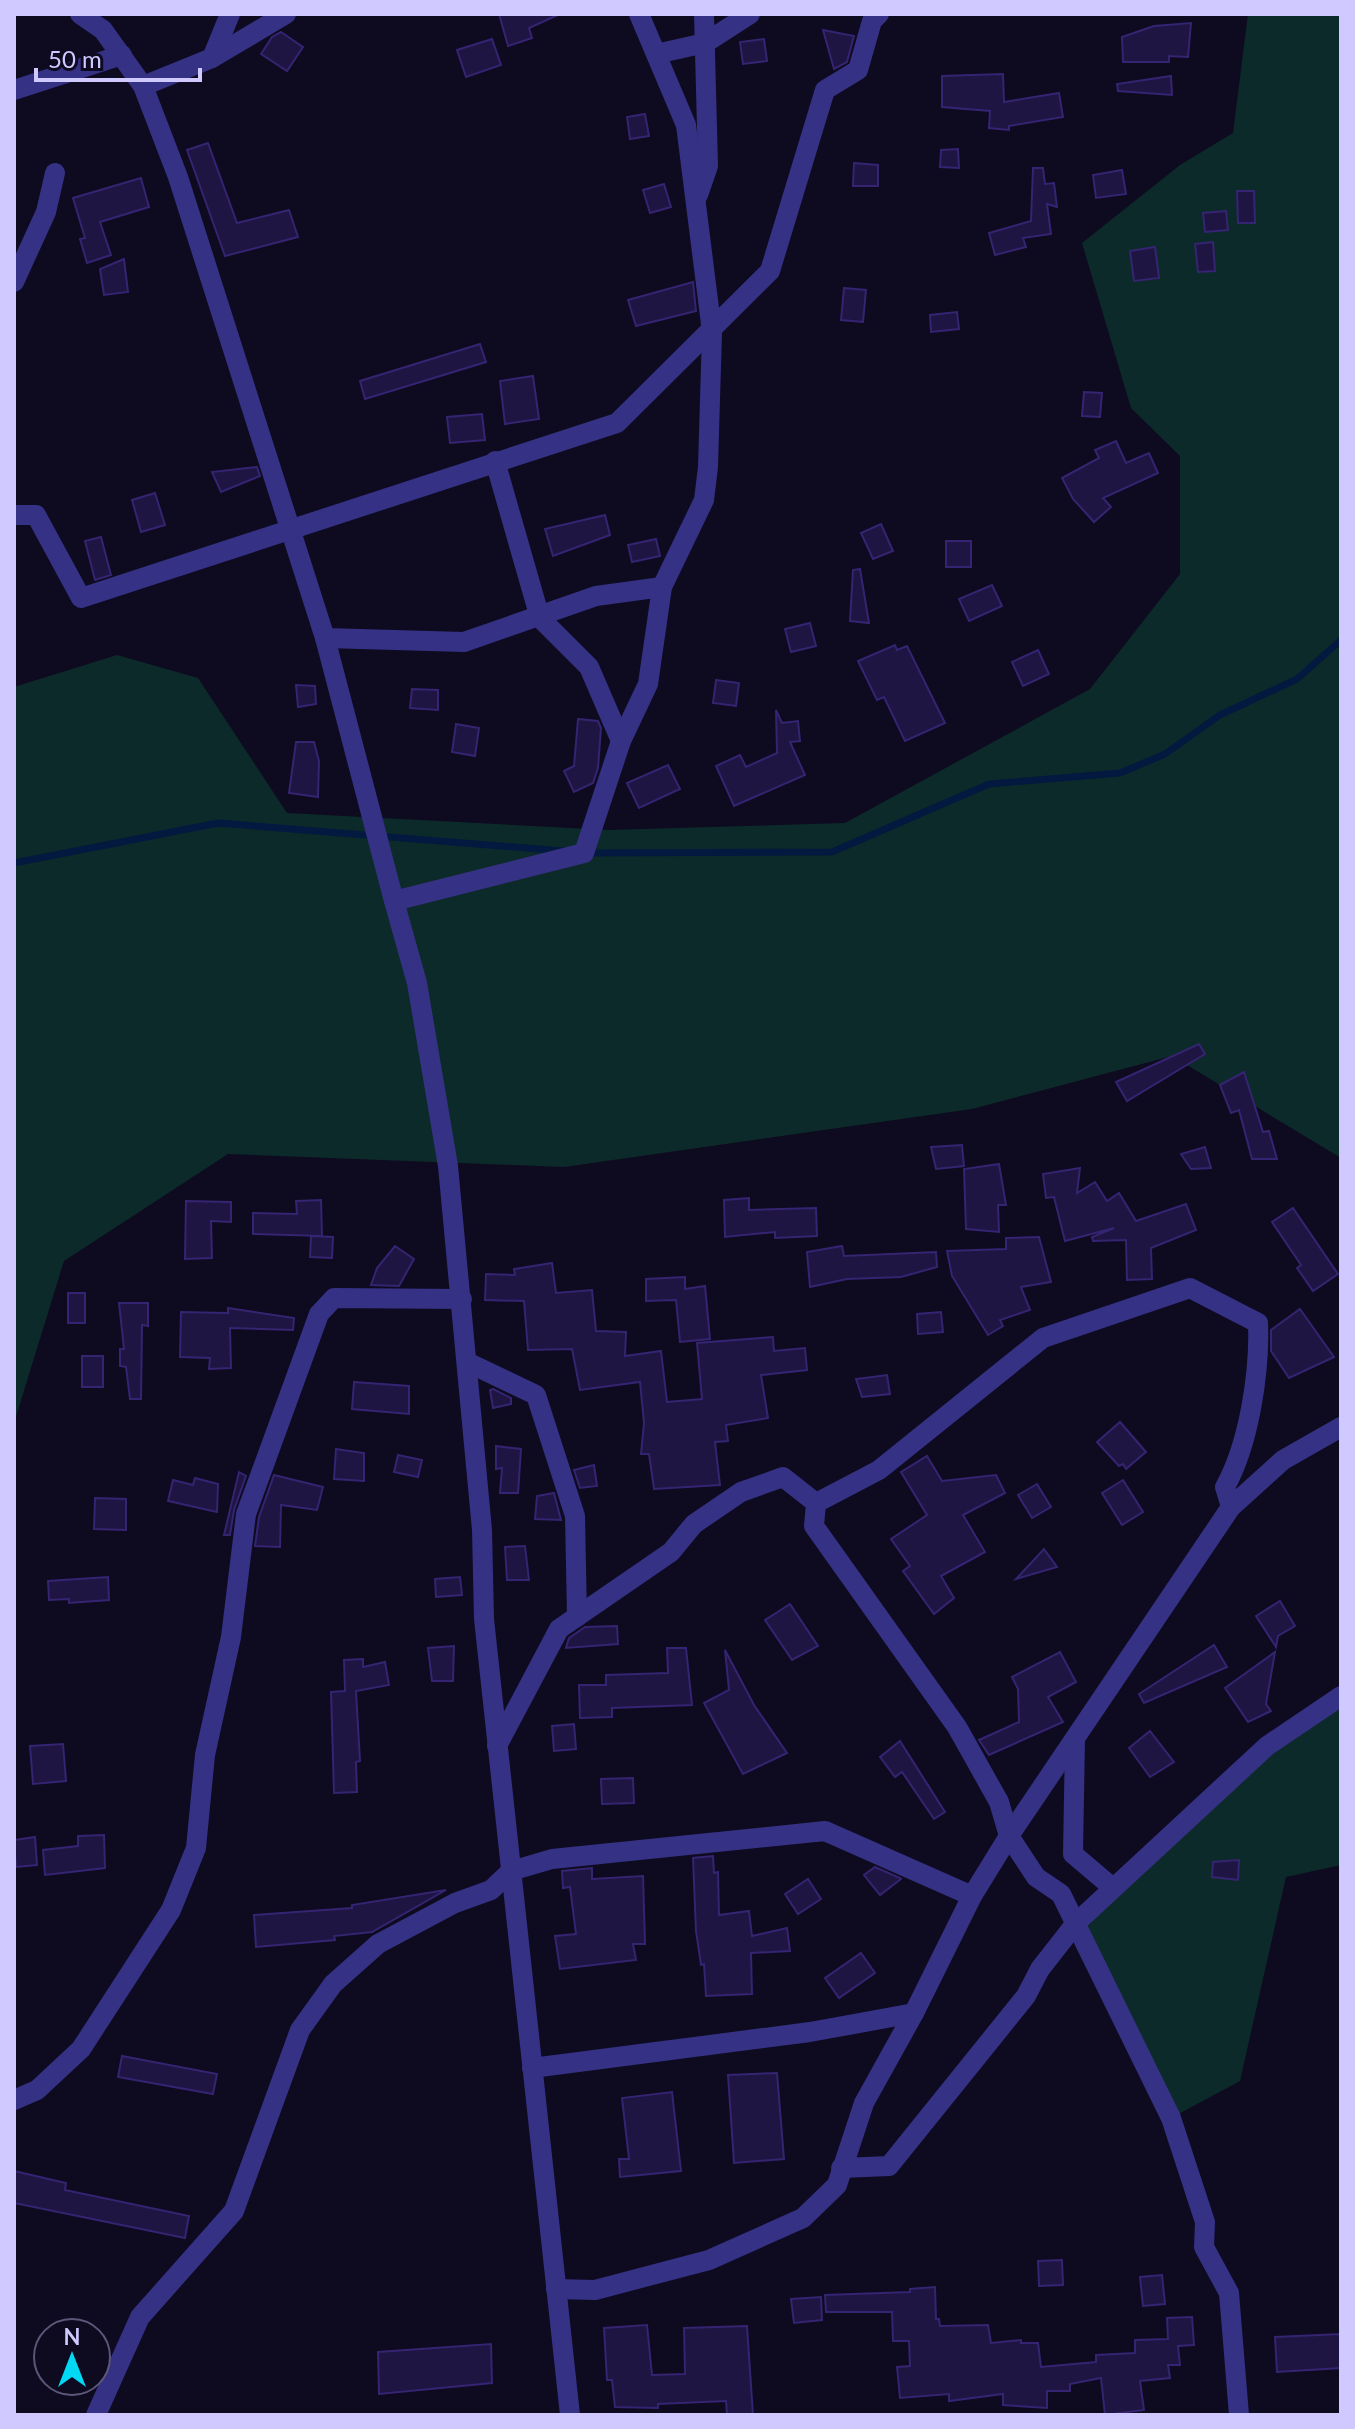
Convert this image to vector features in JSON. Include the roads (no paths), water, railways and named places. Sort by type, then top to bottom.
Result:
[{"type":"street","points":[[80,14],[103,30],[143,86],[178,177],[325,638],[417,983],[448,1166],[469,1363],[468,1406],[482,1530],[484,1619],[570,2415]]},
{"type":"street","points":[[212,58],[230,14]]},
{"type":"street","points":[[143,86],[212,58],[286,14]]},
{"type":"street","points":[[394,901],[584,853],[621,741],[648,684],[662,587],[704,500],[708,467],[712,332],[686,125],[639,14]]},
{"type":"street","points":[[695,203],[708,166],[704,14]]},
{"type":"street","points":[[656,54],[705,43],[750,14]]},
{"type":"street","points":[[14,515],[36,515],[81,598],[617,423],[770,271],[825,90],[858,70],[872,21],[879,14]]},
{"type":"street","points":[[14,90],[122,55]]},
{"type":"street","points":[[14,282],[46,212],[55,173]]},
{"type":"street","points":[[495,461],[540,618],[589,667],[621,741]]},
{"type":"street","points":[[325,638],[464,642],[596,596],[662,587]]},
{"type":"street","points":[[816,1503],[879,1470],[1043,1338],[1190,1288],[1258,1323],[1259,1361],[1234,1470],[1225,1487],[1231,1507]]},
{"type":"street","points":[[14,2100],[37,2090],[81,2049],[171,1910],[196,1848],[205,1755],[231,1637],[246,1514],[319,1314],[334,1298],[462,1299]]},
{"type":"street","points":[[469,1363],[536,1395],[575,1516],[577,1617]]},
{"type":"street","points":[[556,2289],[595,2290],[709,2260],[803,2218],[837,2185],[864,2103],[914,2013],[972,1896],[1009,1836],[1231,1507],[1283,1460],[1341,1427]]},
{"type":"street","points":[[497,1746],[559,1629],[671,1552],[694,1524],[741,1492],[783,1477],[816,1503]]},
{"type":"street","points":[[816,1503],[814,1526],[957,1727],[999,1802],[1009,1836],[1036,1877],[1061,1894],[1171,2118],[1205,2222],[1204,2247],[1229,2293],[1239,2415]]},
{"type":"street","points":[[841,2168],[889,2166],[1026,1996],[1040,1969],[1076,1923],[1267,1746],[1341,1696]]},
{"type":"street","points":[[1075,1738],[1073,1854],[1113,1888]]},
{"type":"street","points":[[96,2415],[140,2317],[234,2211],[300,2030],[333,1984],[378,1944],[455,1903],[491,1890],[511,1871],[552,1859],[825,1831],[972,1896]]},
{"type":"street","points":[[532,2068],[810,2032],[914,2013]]},
{"type":"waterway","points":[[587,853],[832,852],[989,784],[1120,773],[1165,754],[1220,715],[1297,679],[1341,640]]},
{"type":"waterway","points":[[14,863],[218,823],[563,851]]}]
